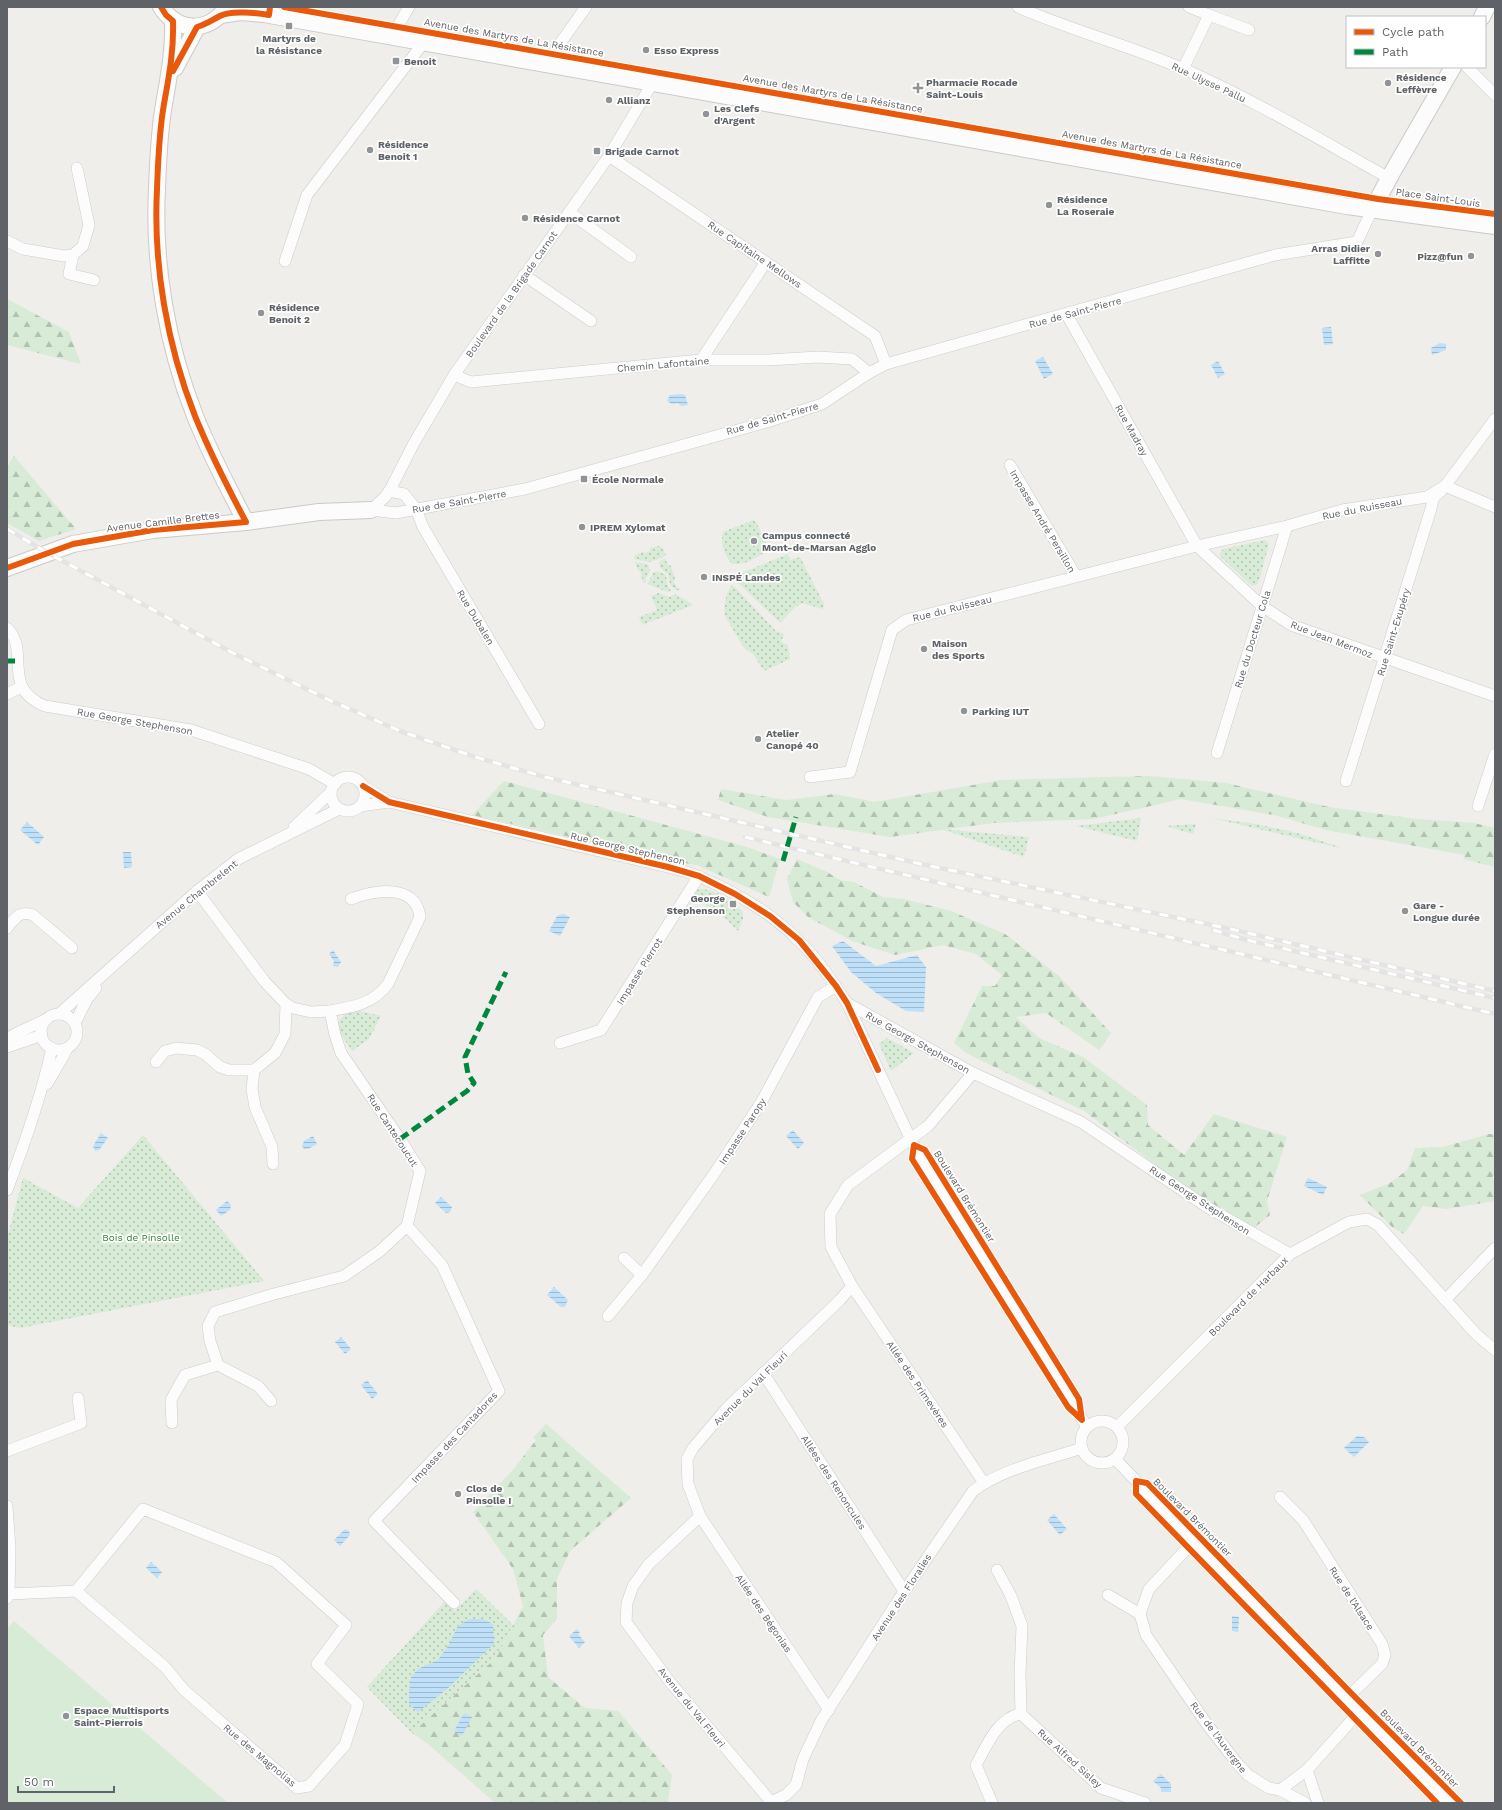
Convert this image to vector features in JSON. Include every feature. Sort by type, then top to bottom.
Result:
[{"type":"main road","points":[[161,7],[166,15],[173,21],[185,26],[197,27],[206,25],[224,11]]},
{"type":"main road","points":[[1483,16],[1488,7]]},
{"type":"main road","name":"Avenue des Martyrs de La Résistance","points":[[224,11],[240,12],[259,10],[424,42],[1372,210]]},
{"type":"main road","points":[[173,21],[173,49],[170,78],[164,105],[156,191],[157,247],[163,291],[176,354],[195,415],[238,523]]},
{"type":"main road","points":[[170,78],[197,27]]},
{"type":"main road","name":"Place Saint-Louis","points":[[1372,210],[1452,68]]},
{"type":"main road","points":[[1372,210],[1495,226]]},
{"type":"main road","name":"Rue de Saint-Pierre","points":[[238,523],[319,512],[371,510]]},
{"type":"main road","name":"Avenue Camille Brettes","points":[[7,568],[73,544],[153,530],[238,523]]},
{"type":"street","points":[[392,36],[409,7]]},
{"type":"street","points":[[546,63],[586,7]]},
{"type":"street","name":"Rue Ulysse Pallu","points":[[1018,7],[1047,20],[1183,69],[1225,87],[1391,175]]},
{"type":"street","points":[[1189,7],[1249,30]]},
{"type":"street","points":[[1183,69],[1209,14]]},
{"type":"street","points":[[284,261],[307,195],[424,42]]},
{"type":"street","points":[[1468,68],[1495,95]]},
{"type":"street","name":"Boulevard de la Brigade Carnot","points":[[371,510],[385,497],[389,491],[414,443],[454,375],[609,156],[653,82]]},
{"type":"street","name":"Rue Capitaine Mellows","points":[[609,156],[875,336],[886,364]]},
{"type":"street","points":[[7,241],[23,249],[64,256],[73,255],[83,246],[90,225],[77,168]]},
{"type":"street","name":"Rue de Saint-Pierre","points":[[371,510],[396,513],[525,489],[766,422],[822,404],[869,373],[886,364],[1067,315],[1275,255],[1357,242],[1372,210]]},
{"type":"street","points":[[569,212],[631,257]]},
{"type":"street","points":[[73,255],[69,274],[94,280]]},
{"type":"street","points":[[701,360],[766,262]]},
{"type":"street","points":[[524,275],[591,321]]},
{"type":"street","name":"Rue Madray","points":[[1067,315],[1197,546]]},
{"type":"street","name":"Chemin Lafontaine","points":[[454,375],[471,382],[701,360],[768,360],[818,357],[852,359],[869,373]]},
{"type":"street","name":"Rue du Ruisseau","points":[[810,777],[850,772],[892,630],[906,620],[1197,546],[1287,526],[1342,510],[1427,497],[1445,486],[1495,420]]},
{"type":"street","name":"Impasse André Persillon","points":[[1010,465],[1076,576]]},
{"type":"street","points":[[1445,486],[1495,507]]},
{"type":"street","name":"Rue Saint-Exupéry","points":[[1346,781],[1434,497],[1445,486]]},
{"type":"street","points":[[389,491],[404,494],[416,509]]},
{"type":"street","name":"Rue Dubalen","points":[[416,509],[423,527],[539,724]]},
{"type":"street","name":"Rue du Docteur Cola","points":[[1217,753],[1287,526]]},
{"type":"street","points":[[1197,546],[1262,606]]},
{"type":"street","name":"Rue Jean Mermoz","points":[[1262,606],[1291,625],[1384,659],[1495,696]]},
{"type":"street","points":[[7,628],[14,638],[18,688],[7,694]]},
{"type":"street","name":"Rue George Stephenson","points":[[18,688],[27,697],[45,706],[191,730],[309,769],[333,788]]},
{"type":"street","points":[[1478,806],[1495,754]]},
{"type":"street","points":[[350,777],[356,779],[363,786],[365,796],[360,806],[350,811],[339,808],[332,800],[333,788],[339,780],[350,777]]},
{"type":"street","name":"Rue George Stephenson","points":[[363,786],[389,802],[668,867],[699,876],[735,894],[770,916],[799,940],[836,986],[847,1003],[973,1073],[1081,1122],[1207,1207],[1290,1254]]},
{"type":"street","name":"Avenue Chambrelent","points":[[283,837],[333,788]]},
{"type":"street","name":"Rue George Stephenson","points":[[360,806],[389,802]]},
{"type":"street","name":"Avenue Chambrelent","points":[[59,1014],[133,946],[197,891],[238,859],[339,808]]},
{"type":"street","name":"Impasse Pierrot","points":[[560,1043],[601,1030],[699,876]]},
{"type":"street","points":[[197,891],[265,982],[286,1004],[292,1008],[311,1012],[330,1011],[360,1006],[373,1000],[382,993],[388,984],[420,917],[419,908],[416,903],[412,898],[404,894],[370,892],[351,899]]},
{"type":"street","points":[[7,928],[16,917],[22,913],[27,913],[34,916],[72,948]]},
{"type":"street","name":"Avenue Chambrelent","points":[[75,1023],[87,999],[133,946]]},
{"type":"street","name":"Impasse Paropy","points":[[608,1316],[642,1274],[714,1174],[762,1101],[818,997],[836,986]]},
{"type":"street","name":"Boulevard Brémontier","points":[[847,1003],[911,1140],[1087,1427]]},
{"type":"street","points":[[156,1062],[165,1051],[176,1048],[197,1050],[205,1054],[220,1067],[229,1070],[254,1070],[275,1053],[285,1034],[286,1004]]},
{"type":"street","name":"Rue Cantecoucut","points":[[330,1011],[335,1035],[341,1053],[400,1139],[420,1172],[407,1226]]},
{"type":"street","points":[[7,1039],[59,1014],[68,1016],[75,1023],[77,1035],[75,1040],[67,1048],[41,1095]]},
{"type":"street","points":[[47,1019],[43,1024],[42,1035],[44,1041],[52,1048],[67,1048]]},
{"type":"street","points":[[7,1046],[42,1035]]},
{"type":"street","points":[[7,1190],[25,1144],[41,1095],[52,1048]]},
{"type":"street","points":[[254,1070],[252,1089],[255,1107],[272,1146],[273,1164]]},
{"type":"street","points":[[852,1286],[831,1247],[830,1214],[848,1185],[928,1126],[973,1073]]},
{"type":"street","name":"Boulevard de Harbaux","points":[[1117,1427],[1290,1254],[1349,1222],[1367,1219],[1378,1225],[1476,1334],[1495,1350]]},
{"type":"street","points":[[270,1401],[258,1386],[218,1365],[210,1341],[208,1326],[216,1312],[274,1294],[344,1276],[380,1251],[407,1226]]},
{"type":"street","name":"Impasse des Cantadores","points":[[407,1226],[442,1265],[499,1391],[374,1521],[454,1602]]},
{"type":"street","points":[[1445,1300],[1495,1248]]},
{"type":"street","points":[[624,1258],[642,1274]]},
{"type":"street","name":"Avenue du Val Fleuri","points":[[773,1803],[670,1682],[626,1622],[627,1603],[633,1586],[649,1564],[700,1516],[688,1484],[687,1459],[693,1448],[727,1408],[840,1300],[852,1286]]},
{"type":"street","name":"Allée des Primevères","points":[[852,1286],[984,1483]]},
{"type":"street","points":[[172,1423],[170,1400],[186,1375],[218,1365]]},
{"type":"street","name":"Allées des Renoncules","points":[[763,1373],[904,1591]]},
{"type":"street","points":[[7,1451],[81,1423],[78,1398]]},
{"type":"street","points":[[1098,1421],[1105,1421],[1117,1427],[1121,1432],[1123,1447],[1116,1459],[1109,1463],[1096,1463],[1089,1459],[1082,1448],[1083,1434],[1087,1427],[1098,1421]]},
{"type":"street","name":"Avenue des Floralies","points":[[773,1803],[775,1800],[786,1795],[796,1785],[803,1759],[829,1710],[904,1591],[972,1491],[984,1483],[1013,1471],[1082,1448]]},
{"type":"street","name":"Boulevard Brémontier","points":[[1116,1459],[1449,1803]]},
{"type":"street","name":"Rue de l'Alsace","points":[[1280,1496],[1302,1520],[1382,1644],[1384,1655],[1382,1664],[1347,1698]]},
{"type":"street","points":[[7,1506],[10,1548],[8,1596],[76,1591]]},
{"type":"street","name":"Rue des Magnolias","points":[[143,1509],[276,1562],[346,1624],[317,1664],[358,1704],[345,1745],[309,1786],[298,1788],[184,1690],[165,1667],[76,1591],[143,1509]]},
{"type":"street","name":"Allée des Bégonias","points":[[700,1516],[829,1710]]},
{"type":"street","points":[[1108,1595],[1140,1614],[1149,1589],[1194,1541]]},
{"type":"street","points":[[992,1803],[976,1765],[996,1732],[1014,1715],[1022,1714],[1020,1673],[1022,1626],[1011,1596],[997,1570]]},
{"type":"street","name":"Rue de l'Auvergne","points":[[1140,1614],[1146,1635],[1206,1723],[1237,1763],[1248,1775],[1258,1782],[1269,1788],[1280,1790],[1305,1803]]},
{"type":"street","points":[[1280,1790],[1307,1770],[1360,1712]]},
{"type":"street","name":"Rue Alfred Sisley","points":[[1022,1714],[1101,1788],[1145,1803]]},
{"type":"street","points":[[1307,1770],[1318,1803]]},
{"type":"green space","points":[[7,299],[69,332],[81,364],[7,345]]},
{"type":"green space","points":[[14,456],[76,529],[39,541],[7,523],[7,467]]},
{"type":"green space","points":[[753,520],[756,522],[766,543],[766,551],[750,560],[732,564],[724,549],[722,541],[723,532]]},
{"type":"green space","points":[[1265,540],[1269,544],[1258,584],[1252,586],[1219,555],[1223,549]]},
{"type":"green space","points":[[659,546],[662,547],[666,555],[657,560],[649,562],[634,559],[635,555],[643,552],[645,553],[650,551],[650,548]]},
{"type":"green space","points":[[788,554],[790,560],[800,557],[824,604],[823,609],[802,603],[794,608],[780,623],[732,577]]},
{"type":"green space","points":[[665,558],[668,565],[671,566],[675,579],[674,583],[680,590],[675,590],[670,584],[668,574],[660,568],[659,562]]},
{"type":"green space","points":[[635,562],[648,564],[650,572],[645,583],[643,582],[640,571],[638,570]]},
{"type":"green space","points":[[658,571],[666,575],[667,584],[671,591],[668,592],[647,584],[654,572]]},
{"type":"green space","points":[[732,584],[776,631],[784,634],[781,642],[788,645],[790,659],[764,671],[753,654],[744,648],[725,616],[724,607]]},
{"type":"green space","points":[[658,593],[669,597],[676,594],[693,605],[642,625],[639,617],[657,610],[651,596]]},
{"type":"green space","points":[[1149,776],[1226,783],[1329,807],[1417,819],[1474,823],[1495,828],[1495,867],[1463,859],[1465,855],[1326,830],[1274,815],[1181,799],[1094,819],[993,823],[890,837],[768,817],[718,800],[721,789],[786,800],[835,794],[874,802],[1002,780]]},
{"type":"green space","points":[[504,781],[747,847],[780,859],[769,897],[699,866],[472,815]]},
{"type":"green space","points":[[1141,818],[1137,841],[1076,826]]},
{"type":"green space","points":[[1211,818],[1256,824],[1301,834],[1345,849]]},
{"type":"green space","points":[[1196,824],[1193,834],[1166,826]]},
{"type":"green space","points":[[941,829],[1029,837],[1024,857]]},
{"type":"green space","points":[[797,859],[827,872],[840,880],[854,882],[883,897],[904,899],[951,911],[1005,934],[1059,976],[1111,1033],[1099,1050],[1046,1013],[1016,1017],[1039,1038],[1083,1057],[1147,1105],[1148,1125],[1184,1155],[1214,1114],[1287,1137],[1267,1201],[1270,1215],[1249,1232],[1200,1198],[1084,1111],[966,1053],[954,1043],[982,986],[995,986],[1002,975],[976,954],[943,945],[895,955],[852,941],[808,917],[793,902],[787,879]]},
{"type":"green space","points":[[699,889],[712,891],[723,896],[734,903],[743,912],[743,919],[738,931],[720,913],[697,900],[690,904],[694,893]]},
{"type":"green space","points":[[360,1011],[381,1016],[369,1039],[352,1051],[340,1033],[338,1023],[347,1013]]},
{"type":"green space","points":[[887,1038],[914,1053],[891,1071],[879,1044]]},
{"type":"green space","points":[[1489,1134],[1495,1134],[1495,1175],[1492,1177],[1495,1182],[1495,1201],[1446,1209],[1423,1206],[1404,1234],[1392,1227],[1360,1195],[1390,1183],[1407,1170],[1415,1148],[1443,1147]]},
{"type":"green space","name":"Bois de Pinsolle","points":[[143,1135],[264,1281],[20,1328],[7,1325],[7,1238],[23,1178],[78,1208]]},
{"type":"green space","points":[[546,1424],[631,1498],[570,1551],[557,1579],[557,1619],[543,1635],[548,1677],[585,1708],[618,1711],[672,1775],[668,1803],[495,1803],[428,1744],[412,1733],[496,1658],[523,1606],[513,1569],[473,1512],[512,1471],[536,1440],[533,1437]]},
{"type":"green space","points":[[476,1589],[513,1625],[496,1658],[412,1733],[367,1687],[446,1600],[455,1611]]},
{"type":"green space","name":"Espace Multisports Saint-Pierrois","points":[[14,1621],[228,1803],[7,1803],[7,1629]]},
{"type":"water","points":[[1331,327],[1333,344],[1324,345],[1322,328]]},
{"type":"water","points":[[1440,343],[1446,344],[1446,350],[1432,355],[1431,348]]},
{"type":"water","points":[[1043,357],[1053,374],[1044,379],[1035,361]]},
{"type":"water","points":[[1218,361],[1225,374],[1218,378],[1211,365]]},
{"type":"water","points":[[670,395],[685,395],[688,405],[681,406],[678,403],[672,404],[667,401]]},
{"type":"water","points":[[27,822],[44,837],[38,845],[20,830]]},
{"type":"water","points":[[123,852],[131,852],[132,867],[124,868]]},
{"type":"water","points":[[563,914],[570,917],[560,936],[549,931],[557,916]]},
{"type":"water","points":[[843,941],[876,966],[917,955],[926,967],[924,1012],[906,1011],[876,993],[851,972],[832,946]]},
{"type":"water","points":[[333,950],[341,962],[338,967],[333,966],[334,961],[329,954]]},
{"type":"water","points":[[793,1130],[804,1143],[798,1149],[786,1136]]},
{"type":"water","points":[[101,1133],[108,1138],[99,1150],[95,1151],[93,1146]]},
{"type":"water","points":[[313,1136],[317,1144],[308,1149],[304,1149],[302,1146],[304,1141]]},
{"type":"water","points":[[1308,1178],[1327,1187],[1323,1195],[1304,1186]]},
{"type":"water","points":[[441,1197],[452,1207],[450,1212],[446,1213],[435,1203]]},
{"type":"water","points":[[227,1201],[231,1205],[230,1210],[221,1216],[216,1210]]},
{"type":"water","points":[[554,1287],[568,1300],[565,1307],[561,1307],[547,1295]]},
{"type":"water","points":[[341,1337],[351,1349],[345,1354],[335,1342]]},
{"type":"water","points":[[367,1380],[378,1394],[372,1399],[361,1385]]},
{"type":"water","points":[[1357,1436],[1364,1437],[1369,1442],[1354,1457],[1344,1448]]},
{"type":"water","points":[[1054,1514],[1067,1529],[1060,1535],[1047,1520]]},
{"type":"water","points":[[345,1529],[349,1531],[350,1535],[340,1546],[334,1540]]},
{"type":"water","points":[[151,1562],[162,1572],[157,1578],[146,1568]]},
{"type":"water","points":[[1232,1616],[1239,1617],[1238,1632],[1232,1631]]},
{"type":"water","points":[[469,1619],[483,1619],[493,1624],[494,1644],[447,1689],[418,1712],[409,1704],[411,1677],[418,1669],[438,1660],[448,1646],[458,1626]]},
{"type":"water","points":[[577,1629],[580,1632],[578,1634],[585,1642],[579,1648],[569,1636]]},
{"type":"water","points":[[464,1713],[472,1717],[462,1736],[454,1731]]},
{"type":"water","points":[[1161,1774],[1171,1784],[1171,1792],[1161,1792],[1161,1788],[1153,1781]]},
{"type":"railway","points":[[7,529],[48,553],[233,653],[327,699],[400,731],[472,756],[545,777],[921,864],[1235,930],[1495,991]]},
{"type":"railway","points":[[745,837],[1495,1014]]},
{"type":"railway","points":[[1213,930],[1247,940],[1495,998]]},
{"type":"marked path","points":[[7,661],[15,661]]},
{"type":"marked path","points":[[783,861],[796,817]]},
{"type":"marked path","points":[[400,1139],[467,1091],[474,1083],[468,1074],[465,1057],[506,972]]},
{"type":"cycle path","points":[[7,568],[73,544],[153,530],[246,522],[219,470],[195,416],[177,361],[164,304],[157,247],[156,218],[158,157],[162,115],[171,63],[173,21],[166,15],[161,7]]},
{"type":"cycle path","points":[[173,71],[197,27],[225,14],[251,13],[269,15],[270,7]]},
{"type":"cycle path","points":[[284,7],[1378,199],[1495,214]]},
{"type":"cycle path","points":[[363,786],[389,802],[668,867],[699,876],[735,894],[770,916],[799,940],[836,986],[847,1003],[878,1070]]},
{"type":"cycle path","points":[[914,1145],[925,1150],[1079,1399],[1082,1420],[1068,1407],[912,1159],[914,1145]]},
{"type":"cycle path","points":[[1437,1803],[1136,1494],[1136,1481],[1147,1483],[1352,1694],[1461,1803]]},
{"type":"place","name":"Martyrs de la Résistance","points":[[289,26]]},
{"type":"place","name":"Esso Express","points":[[646,50]]},
{"type":"place","name":"Benoit","points":[[396,61]]},
{"type":"place","name":"Résidence Leffèvre","points":[[1388,83]]},
{"type":"place","name":"Pharmacie Rocade Saint-Louis","points":[[918,88]]},
{"type":"place","name":"Allianz","points":[[609,100]]},
{"type":"place","name":"Les Clefs d'Argent","points":[[706,114]]},
{"type":"place","name":"Résidence Benoit 1","points":[[370,150]]},
{"type":"place","name":"Brigade Carnot","points":[[597,151]]},
{"type":"place","name":"Résidence La Roseraie","points":[[1049,205]]},
{"type":"place","name":"Résidence Carnot","points":[[525,218]]},
{"type":"place","name":"Arras Didier Laffitte","points":[[1378,254]]},
{"type":"place","name":"Pizz@fun","points":[[1471,256]]},
{"type":"place","name":"Résidence Benoit 2","points":[[261,313]]},
{"type":"place","name":"École Normale","points":[[584,479]]},
{"type":"place","name":"IPREM Xylomat","points":[[582,527]]},
{"type":"place","name":"Campus connecté Mont-de-Marsan Agglo","points":[[754,541]]},
{"type":"place","name":"INSPÉ Landes","points":[[704,577]]},
{"type":"place","name":"Maison des Sports","points":[[924,649]]},
{"type":"place","name":"Parking IUT","points":[[964,711]]},
{"type":"place","name":"Atelier Canopé 40","points":[[758,739]]},
{"type":"place","name":"George Stephenson","points":[[733,904]]},
{"type":"place","name":"Gare - Longue durée","points":[[1405,911]]},
{"type":"place","name":"Clos de Pinsolle I","points":[[458,1494]]},
{"type":"place","name":"Espace Multisports Saint-Pierrois","points":[[66,1716]]}]
